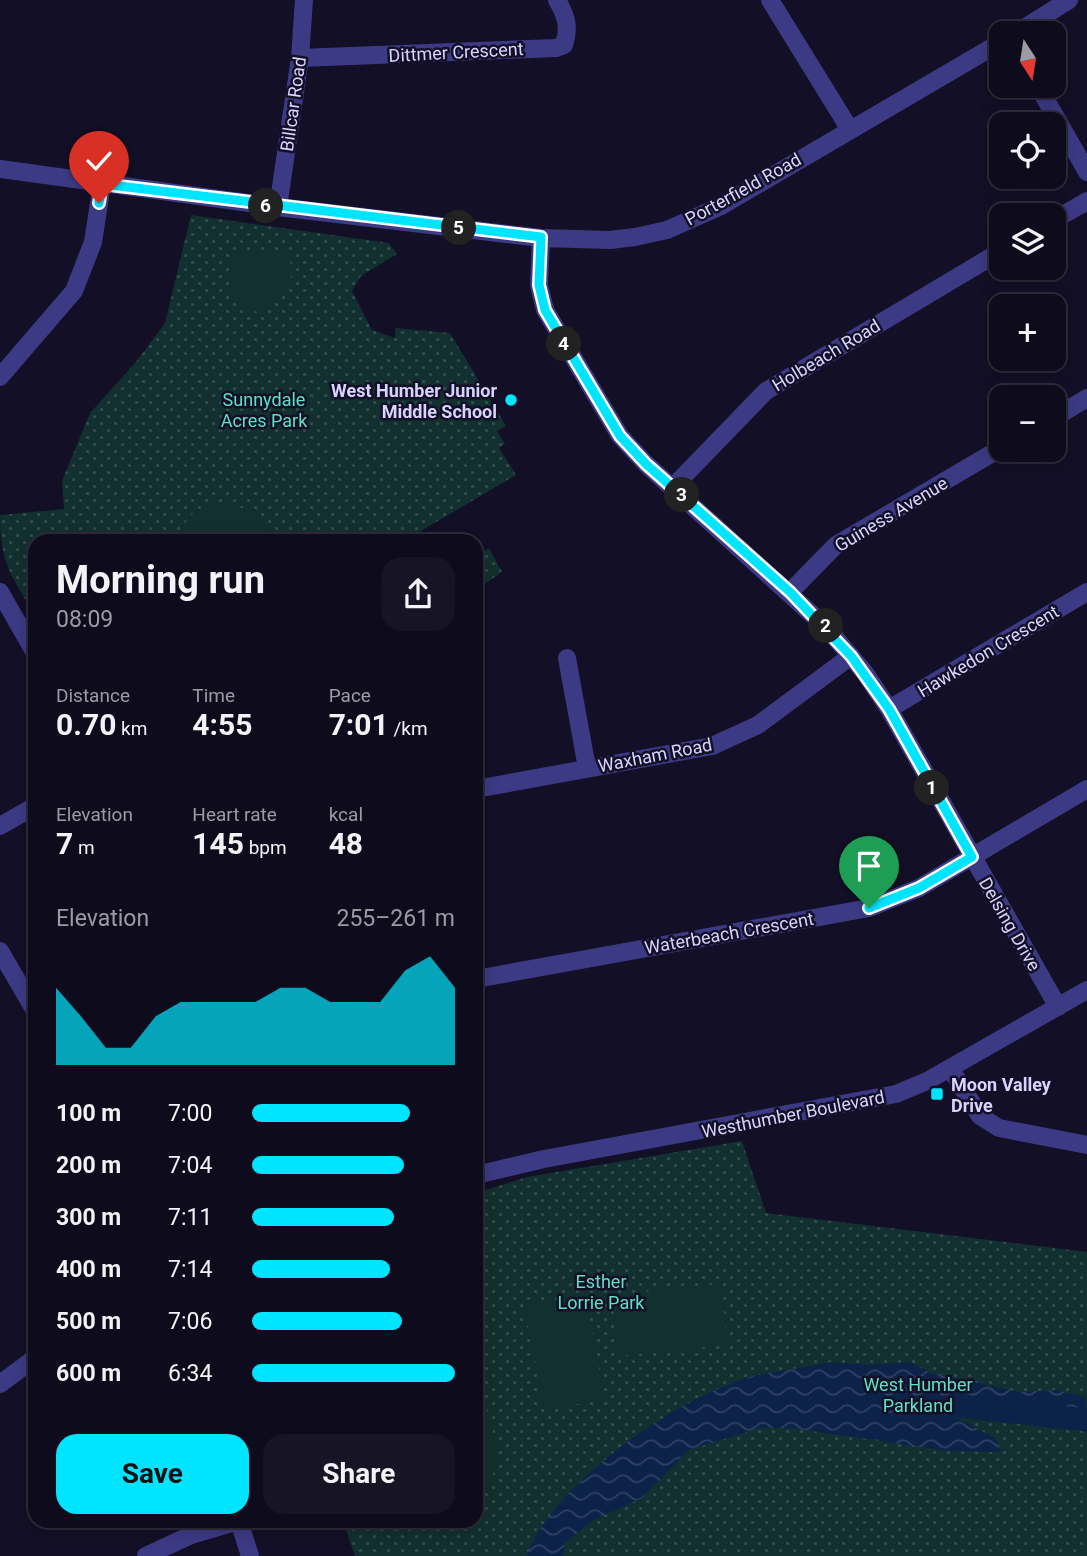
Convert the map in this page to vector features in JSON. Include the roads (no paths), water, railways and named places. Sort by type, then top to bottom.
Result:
[{"type":"street","name":"Billcar Road","points":[[278,207],[300,58],[304,0]]},
{"type":"street","name":"Dittmer Crescent","points":[[300,58],[556,48],[564,45],[568,34],[566,20],[556,0]]},
{"type":"street","points":[[770,0],[849,128]]},
{"type":"street","points":[[1035,21],[1069,0]]},
{"type":"street","name":"Porterfield Road","points":[[0,169],[278,207],[541,237],[610,240],[667,230],[721,206],[849,128],[989,49]]},
{"type":"street","points":[[1045,98],[1087,172]]},
{"type":"street","points":[[0,377],[74,291],[86,268],[93,242],[102,184]]},
{"type":"street","points":[[1066,213],[1087,201]]},
{"type":"street","name":"Delsing Drive","points":[[541,237],[539,285],[554,328],[620,436],[790,592],[851,656],[889,709],[1058,1007]]},
{"type":"street","name":"Holbeach Road","points":[[673,487],[766,391],[989,258]]},
{"type":"street","points":[[1066,411],[1087,398]]},
{"type":"street","name":"Guiness Avenue","points":[[790,592],[825,554],[843,541],[989,455]]},
{"type":"street","points":[[0,592],[6,618],[28,645]]},
{"type":"street","name":"Hawkedon Crescent","points":[[889,709],[1087,592]]},
{"type":"street","name":"Waxham Road","points":[[483,788],[712,746],[736,738],[758,726],[851,656]]},
{"type":"street","points":[[567,657],[587,768]]},
{"type":"street","points":[[972,857],[1087,789]]},
{"type":"street","points":[[0,827],[28,810]]},
{"type":"street","name":"Waterbeach Crescent","points":[[483,978],[869,908],[919,888],[972,857]]},
{"type":"street","points":[[0,951],[28,999]]},
{"type":"street","name":"Westhumber Boulevard","points":[[483,1173],[544,1159],[868,1101],[913,1089],[1087,990]]},
{"type":"street","points":[[950,1068],[979,1116],[999,1128],[1087,1145]]},
{"type":"street","points":[[1,1380],[28,1363]]},
{"type":"street","points":[[146,1556],[191,1535],[215,1528]]},
{"type":"street","points":[[241,1528],[250,1556]]},
{"type":"water","points":[[831,1362],[869,1365],[910,1362],[929,1372],[1019,1392],[1056,1390],[1086,1397],[1087,1429],[1058,1417],[1021,1409],[985,1408],[955,1417],[997,1439],[1000,1452],[949,1451],[791,1428],[760,1428],[689,1450],[642,1498],[592,1521],[565,1543],[563,1556],[526,1556],[541,1528],[563,1500],[589,1473],[652,1425],[717,1389],[747,1378]]},
{"type":"waterway","points":[[958,1406],[1087,1420]]},
{"type":"place","name":"West Humber Junior Middle School","points":[[511,400]]},
{"type":"place","name":"Moon Valley Drive","points":[[937,1094]]},
{"type":"park label","name":"Sunnydale Acres Park","points":[[264,409]]},
{"type":"park label","name":"Esther Lorrie Park","points":[[601,1291]]},
{"type":"park label","name":"West Humber Parkland","points":[[918,1394]]}]
